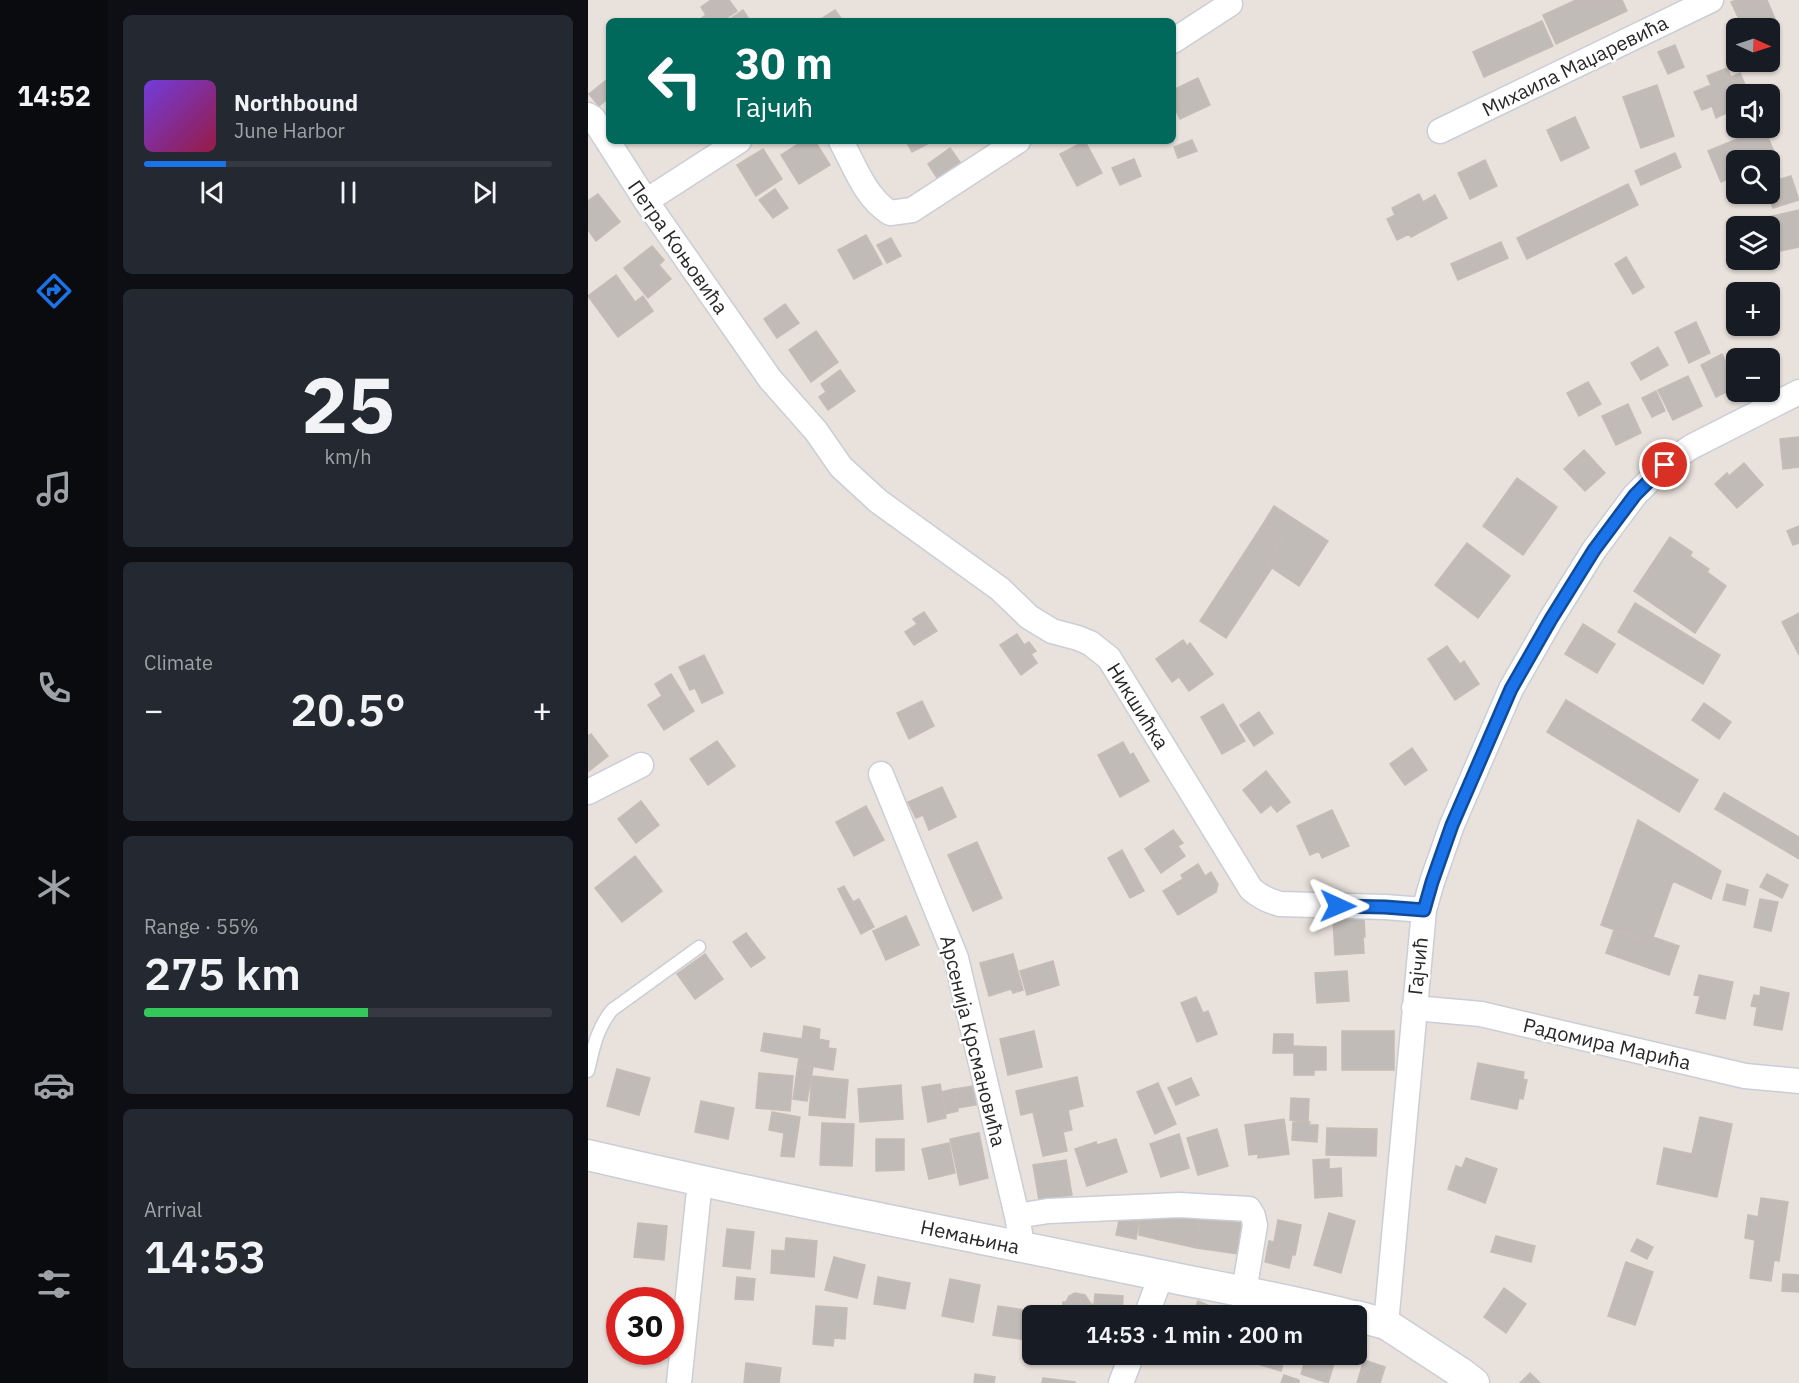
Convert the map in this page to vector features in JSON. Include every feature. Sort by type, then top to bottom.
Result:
[{"type":"street","name":"Михаила Маџаревића","points":[[1440,131],[1711,0]]},
{"type":"street","points":[[1176,39],[1230,4]]},
{"type":"street","name":"Петра Коњовића","points":[[588,115],[593,118],[606,138]]},
{"type":"street","name":"Петра Коњовића","points":[[610,144],[646,201],[770,379]]},
{"type":"street","points":[[646,201],[734,144]]},
{"type":"street","points":[[843,144],[868,194],[879,206],[890,213],[912,210],[1013,144]]},
{"type":"street","name":"Никшићка","points":[[770,379],[816,431],[841,467],[878,501],[1000,589],[1040,625],[1052,632],[1090,643],[1108,658],[1251,889],[1259,896],[1269,902],[1280,904],[1424,910]]},
{"type":"street","name":"Гајчић","points":[[1386,1324],[1424,910],[1452,825],[1511,689],[1594,550],[1635,495],[1665,465],[1690,447],[1799,392]]},
{"type":"street","points":[[588,792],[641,765]]},
{"type":"street","name":"Арсенија Крсмановића","points":[[880,774],[956,958],[1017,1216],[1020,1233],[1018,1246]]},
{"type":"street","name":"Радомира Марића","points":[[1414,1008],[1481,1014],[1746,1076],[1799,1081]]},
{"type":"street","name":"Немањина","points":[[588,1155],[699,1181],[1304,1305]]},
{"type":"street","points":[[679,1383],[699,1181]]},
{"type":"street","points":[[1017,1216],[1048,1211],[1179,1205],[1249,1209],[1255,1225],[1244,1292]]},
{"type":"street","points":[[1150,1305],[1161,1276]]},
{"type":"street","name":"Немањина","points":[[1367,1319],[1386,1324],[1474,1383]]},
{"type":"street","points":[[1121,1383],[1128,1365]]},
{"type":"lane","points":[[588,1071],[598,1031],[612,1011],[699,947]]},
{"type":"building","points":[[711,0],[729,0],[737,11],[726,18],[702,18],[706,15],[701,7]]},
{"type":"building","points":[[1576,0],[1622,0],[1627,11],[1556,44],[1543,15]]},
{"type":"building","points":[[1767,0],[1775,18],[1738,18],[1731,2]]},
{"type":"building","points":[[743,10],[748,18],[731,18]]},
{"type":"building","points":[[835,10],[841,18],[823,18]]},
{"type":"building","points":[[1542,21],[1553,46],[1484,77],[1473,52]]},
{"type":"building","points":[[1675,45],[1684,67],[1668,74],[1658,52]]},
{"type":"building","points":[[1726,68],[1726,72],[1729,72],[1731,77],[1740,73],[1745,84],[1726,84],[1726,113],[1716,118],[1712,106],[1702,110],[1694,92],[1711,85],[1707,76]]},
{"type":"building","points":[[1198,78],[1210,105],[1180,119],[1176,110],[1176,89]]},
{"type":"building","points":[[606,80],[606,100],[599,106],[589,94]]},
{"type":"building","points":[[1657,85],[1674,136],[1641,148],[1623,97]]},
{"type":"building","points":[[1575,117],[1589,148],[1561,161],[1547,130]]},
{"type":"building","points":[[1740,138],[1768,138],[1773,150],[1726,150],[1726,180],[1721,182],[1708,151]]},
{"type":"building","points":[[1192,140],[1197,151],[1178,158],[1174,147]]},
{"type":"building","points":[[798,144],[817,144],[830,165],[799,184],[781,155]]},
{"type":"building","points":[[908,144],[927,144],[912,152]]},
{"type":"building","points":[[1079,144],[1087,144],[1102,173],[1077,186],[1060,154]]},
{"type":"building","points":[[950,148],[960,162],[937,178],[928,164]]},
{"type":"building","points":[[763,149],[782,179],[756,196],[737,165]]},
{"type":"building","points":[[1675,153],[1681,167],[1641,185],[1635,171]]},
{"type":"building","points":[[1134,159],[1141,176],[1120,185],[1112,168]]},
{"type":"building","points":[[1485,160],[1497,186],[1470,199],[1458,173]]},
{"type":"building","points":[[1791,176],[1799,200],[1773,208],[1772,204],[1780,204],[1780,179]]},
{"type":"building","points":[[1628,184],[1638,205],[1527,259],[1517,238]]},
{"type":"building","points":[[775,189],[788,208],[773,218],[759,200]]},
{"type":"building","points":[[598,194],[620,222],[596,241],[588,230],[588,201]]},
{"type":"building","points":[[1419,194],[1423,202],[1435,195],[1447,218],[1411,237],[1409,234],[1397,240],[1387,219],[1395,215],[1392,208]]},
{"type":"building","points":[[1799,210],[1799,247],[1780,251],[1780,216],[1772,216]]},
{"type":"building","points":[[866,235],[882,264],[854,279],[838,250]]},
{"type":"building","points":[[891,238],[901,256],[887,263],[877,245]]},
{"type":"building","points":[[1501,242],[1508,258],[1458,280],[1451,264]]},
{"type":"building","points":[[652,246],[664,260],[659,265],[671,279],[648,298],[624,268]]},
{"type":"building","points":[[1626,257],[1644,287],[1633,294],[1615,264]]},
{"type":"building","points":[[616,275],[635,302],[643,296],[653,311],[618,337],[588,296]]},
{"type":"building","points":[[785,304],[799,323],[777,338],[764,319]]},
{"type":"building","points":[[1696,322],[1710,353],[1689,363],[1675,332]]},
{"type":"building","points":[[816,331],[838,362],[811,382],[789,350]]},
{"type":"building","points":[[1658,347],[1668,365],[1641,380],[1631,363]]},
{"type":"building","points":[[1722,354],[1726,363],[1726,392],[1716,397],[1701,365]]},
{"type":"building","points":[[840,370],[855,391],[828,410],[819,397],[826,392],[821,384]]},
{"type":"building","points":[[1688,376],[1702,406],[1673,420],[1658,390]]},
{"type":"building","points":[[1588,382],[1601,404],[1579,416],[1567,393]]},
{"type":"building","points":[[1656,391],[1665,411],[1652,417],[1642,398]]},
{"type":"building","points":[[1628,404],[1641,433],[1616,445],[1602,416]]},
{"type":"building","points":[[1799,437],[1799,467],[1783,469],[1780,439]]},
{"type":"building","points":[[1584,450],[1605,473],[1585,491],[1564,469]]},
{"type":"building","points":[[1744,463],[1763,485],[1737,508],[1715,484],[1727,473],[1729,476]]},
{"type":"building","points":[[1517,478],[1557,507],[1523,555],[1483,526]]},
{"type":"building","points":[[1274,506],[1328,541],[1299,586],[1266,564],[1283,538],[1263,524]]},
{"type":"building","points":[[1263,524],[1283,538],[1266,564],[1272,568],[1226,638],[1200,621]]},
{"type":"building","points":[[1799,526],[1799,543],[1793,545],[1787,531]]},
{"type":"building","points":[[1670,537],[1692,552],[1690,556],[1709,569],[1707,572],[1726,586],[1695,633],[1634,591]]},
{"type":"building","points":[[1467,543],[1510,576],[1478,618],[1435,585]]},
{"type":"building","points":[[1635,603],[1720,655],[1703,684],[1618,632]]},
{"type":"building","points":[[924,612],[937,631],[914,645],[905,632],[917,624],[913,619]]},
{"type":"building","points":[[1799,613],[1799,655],[1782,622]]},
{"type":"building","points":[[1583,624],[1615,644],[1597,673],[1565,654]]},
{"type":"building","points":[[1017,634],[1024,645],[1029,642],[1036,651],[1031,654],[1037,663],[1021,675],[1000,645]]},
{"type":"building","points":[[1183,640],[1187,646],[1190,643],[1213,674],[1189,691],[1179,677],[1172,682],[1156,659]]},
{"type":"building","points":[[1447,646],[1460,664],[1464,661],[1479,684],[1455,700],[1428,659]]},
{"type":"building","points":[[704,655],[723,693],[702,703],[695,688],[690,690],[679,667]]},
{"type":"building","points":[[671,674],[694,711],[664,730],[648,705],[662,696],[655,684]]},
{"type":"building","points":[[1566,700],[1698,780],[1679,812],[1547,732]]},
{"type":"building","points":[[922,701],[934,726],[909,739],[897,713]]},
{"type":"building","points":[[1704,703],[1731,722],[1719,739],[1692,720]]},
{"type":"building","points":[[1223,704],[1245,741],[1222,754],[1201,717]]},
{"type":"building","points":[[1259,712],[1273,733],[1254,746],[1240,725]]},
{"type":"building","points":[[591,734],[608,756],[589,771],[588,736]]},
{"type":"building","points":[[717,741],[735,766],[708,785],[690,759]]},
{"type":"building","points":[[1123,742],[1130,755],[1133,753],[1149,781],[1120,797],[1098,755]]},
{"type":"building","points":[[1412,748],[1427,770],[1405,785],[1390,764]]},
{"type":"building","points":[[1266,771],[1290,802],[1277,812],[1271,805],[1261,813],[1243,790]]},
{"type":"building","points":[[942,787],[956,817],[929,830],[923,815],[916,818],[908,802]]},
{"type":"building","points":[[1724,793],[1799,837],[1799,859],[1715,809]]},
{"type":"building","points":[[641,801],[659,825],[636,843],[618,819]]},
{"type":"building","points":[[866,806],[884,840],[854,856],[836,822]]},
{"type":"building","points":[[1332,810],[1349,846],[1322,858],[1319,851],[1310,855],[1297,826]]},
{"type":"building","points":[[1638,820],[1721,871],[1711,899],[1673,881],[1651,943],[1601,925]]},
{"type":"building","points":[[1173,830],[1183,843],[1178,846],[1185,856],[1161,873],[1145,849]]},
{"type":"building","points":[[977,842],[1002,898],[973,911],[948,855]]},
{"type":"building","points":[[1122,850],[1144,891],[1130,898],[1108,858]]},
{"type":"building","points":[[635,856],[662,891],[622,922],[595,888]]},
{"type":"building","points":[[1198,864],[1205,876],[1211,872],[1218,884],[1216,892],[1178,915],[1163,891],[1183,879],[1181,875]]},
{"type":"building","points":[[1767,874],[1788,885],[1782,898],[1760,887]]},
{"type":"building","points":[[1727,884],[1748,890],[1745,905],[1723,900]]},
{"type":"building","points":[[844,886],[853,902],[859,899],[874,927],[861,934],[838,889]]},
{"type":"building","points":[[1760,899],[1778,902],[1771,931],[1754,927]]},
{"type":"building","points":[[906,916],[919,945],[886,960],[873,931]]},
{"type":"building","points":[[1364,917],[1364,953],[1335,955],[1333,919]]},
{"type":"building","points":[[1614,930],[1651,943],[1653,937],[1679,946],[1669,975],[1606,953]]},
{"type":"building","points":[[746,933],[765,958],[751,967],[733,942]]},
{"type":"building","points":[[705,954],[723,979],[695,999],[677,974]]},
{"type":"building","points":[[1013,954],[1023,990],[1013,993],[1011,989],[989,996],[980,963]]},
{"type":"building","points":[[1053,961],[1059,985],[1027,995],[1020,971]]},
{"type":"building","points":[[1347,971],[1349,1001],[1317,1003],[1315,973]]},
{"type":"building","points":[[1699,975],[1733,982],[1725,1019],[1696,1013],[1700,996],[1694,995]]},
{"type":"building","points":[[1761,987],[1789,993],[1782,1030],[1754,1025],[1757,1007],[1751,1006],[1754,995],[1760,996]]},
{"type":"building","points":[[1196,997],[1203,1013],[1208,1011],[1217,1034],[1197,1042],[1181,1003]]},
{"type":"building","points":[[804,1026],[820,1029],[819,1039],[829,1041],[828,1048],[836,1049],[833,1070],[798,1064],[799,1058],[761,1051],[764,1033],[802,1039]]},
{"type":"building","points":[[1034,1031],[1042,1067],[1008,1075],[1000,1039]]},
{"type":"building","points":[[1342,1031],[1394,1031],[1394,1070],[1342,1070]]},
{"type":"building","points":[[1274,1034],[1293,1034],[1293,1053],[1273,1053]]},
{"type":"building","points":[[1294,1046],[1326,1047],[1326,1070],[1314,1070],[1314,1075],[1294,1075]]},
{"type":"building","points":[[1478,1063],[1524,1072],[1523,1079],[1527,1080],[1523,1099],[1519,1098],[1517,1109],[1471,1099]]},
{"type":"building","points":[[798,1064],[813,1067],[807,1101],[793,1099]]},
{"type":"building","points":[[617,1069],[650,1078],[639,1115],[607,1106]]},
{"type":"building","points":[[759,1073],[793,1076],[790,1111],[756,1108]]},
{"type":"building","points":[[812,1076],[848,1080],[845,1118],[809,1115]]},
{"type":"building","points":[[1077,1077],[1083,1106],[1068,1110],[1072,1130],[1063,1132],[1067,1151],[1043,1156],[1033,1112],[1021,1115],[1016,1091]]},
{"type":"building","points":[[1191,1078],[1199,1095],[1176,1105],[1168,1088]]},
{"type":"building","points":[[1158,1083],[1176,1124],[1155,1134],[1137,1092]]},
{"type":"building","points":[[940,1084],[946,1118],[928,1122],[922,1087]]},
{"type":"building","points":[[901,1085],[903,1119],[860,1122],[858,1089]]},
{"type":"building","points":[[973,1086],[976,1105],[958,1108],[954,1089]]},
{"type":"building","points":[[954,1089],[958,1111],[945,1114],[941,1092]]},
{"type":"building","points":[[1291,1098],[1309,1099],[1308,1121],[1290,1120]]},
{"type":"building","points":[[701,1101],[734,1108],[728,1139],[695,1132]]},
{"type":"building","points":[[772,1112],[800,1117],[794,1157],[781,1156],[784,1133],[769,1130]]},
{"type":"building","points":[[1700,1117],[1732,1124],[1717,1197],[1657,1184],[1664,1148],[1692,1154]]},
{"type":"building","points":[[1284,1119],[1289,1154],[1258,1158],[1258,1154],[1249,1155],[1245,1125]]},
{"type":"building","points":[[1293,1122],[1310,1122],[1309,1125],[1318,1125],[1317,1142],[1292,1140]]},
{"type":"building","points":[[822,1123],[854,1124],[852,1166],[820,1165]]},
{"type":"building","points":[[1327,1128],[1377,1129],[1376,1156],[1326,1155]]},
{"type":"building","points":[[1217,1129],[1228,1166],[1198,1175],[1187,1138]]},
{"type":"building","points":[[979,1133],[988,1178],[960,1185],[950,1139]]},
{"type":"building","points":[[1179,1134],[1189,1168],[1161,1177],[1150,1144]]},
{"type":"building","points":[[876,1139],[904,1139],[904,1170],[876,1171]]},
{"type":"building","points":[[1116,1139],[1127,1172],[1087,1186],[1075,1149],[1096,1142],[1097,1145]]},
{"type":"building","points":[[949,1143],[955,1173],[929,1179],[922,1149]]},
{"type":"building","points":[[1466,1158],[1497,1169],[1485,1203],[1448,1189],[1456,1166],[1462,1168]]},
{"type":"building","points":[[1329,1159],[1329,1169],[1341,1168],[1342,1196],[1315,1198],[1313,1160]]},
{"type":"building","points":[[1066,1160],[1072,1195],[1039,1200],[1033,1165]]},
{"type":"building","points":[[1761,1198],[1788,1202],[1779,1261],[1774,1260],[1771,1281],[1750,1278],[1755,1240],[1745,1238],[1748,1215],[1758,1217]]},
{"type":"building","points":[[1329,1213],[1355,1221],[1341,1273],[1314,1265]]},
{"type":"building","points":[[1120,1216],[1139,1220],[1136,1239],[1116,1235]]},
{"type":"building","points":[[1200,1217],[1197,1248],[1160,1240],[1160,1219]]},
{"type":"building","points":[[1200,1217],[1241,1223],[1238,1254],[1197,1248]]},
{"type":"building","points":[[1160,1219],[1160,1240],[1139,1235],[1140,1220]]},
{"type":"building","points":[[1278,1220],[1301,1225],[1295,1255],[1292,1255],[1289,1268],[1265,1262],[1269,1241],[1274,1242]]},
{"type":"building","points":[[638,1223],[667,1226],[664,1260],[634,1257]]},
{"type":"building","points":[[727,1229],[754,1232],[750,1269],[723,1266]]},
{"type":"building","points":[[1496,1236],[1535,1246],[1531,1262],[1491,1252]]},
{"type":"building","points":[[786,1238],[817,1241],[814,1277],[771,1273],[772,1250],[785,1251]]},
{"type":"building","points":[[1637,1239],[1653,1247],[1647,1259],[1631,1251]]},
{"type":"building","points":[[834,1257],[865,1265],[857,1298],[825,1290]]},
{"type":"building","points":[[1626,1262],[1653,1272],[1635,1325],[1608,1316]]},
{"type":"building","points":[[1783,1274],[1799,1275],[1799,1292],[1782,1291]]},
{"type":"building","points":[[737,1277],[755,1279],[753,1300],[735,1299]]},
{"type":"building","points":[[878,1277],[910,1283],[905,1309],[874,1304]]},
{"type":"building","points":[[950,1279],[980,1285],[973,1322],[942,1316]]},
{"type":"building","points":[[1504,1288],[1526,1304],[1506,1333],[1484,1317]]},
{"type":"building","points":[[1075,1293],[1085,1295],[1094,1305],[1063,1305],[1069,1296]]},
{"type":"building","points":[[1095,1294],[1123,1296],[1123,1305],[1094,1305]]},
{"type":"building","points":[[816,1306],[847,1308],[845,1339],[834,1338],[833,1346],[813,1344]]},
{"type":"building","points":[[998,1306],[1022,1310],[1022,1339],[993,1335]]},
{"type":"building","points":[[1367,1361],[1385,1367],[1380,1383],[1357,1383],[1362,1365],[1367,1365]]},
{"type":"building","points":[[746,1363],[781,1368],[779,1383],[744,1383]]},
{"type":"building","points":[[1261,1365],[1283,1365],[1281,1371]]},
{"type":"building","points":[[1304,1365],[1334,1365],[1328,1383],[1301,1374]]},
{"type":"building","points":[[1530,1373],[1540,1383],[1520,1383]]},
{"type":"building","points":[[975,1374],[995,1377],[994,1383],[974,1383]]},
{"type":"building","points":[[1284,1375],[1299,1380],[1299,1383],[1281,1383]]},
{"type":"building","points":[[1043,1378],[1075,1382],[1075,1383],[1042,1383]]},
{"type":"route","points":[[1338,906],[1424,910],[1452,825],[1511,689],[1594,550],[1635,495],[1665,465]]}]
